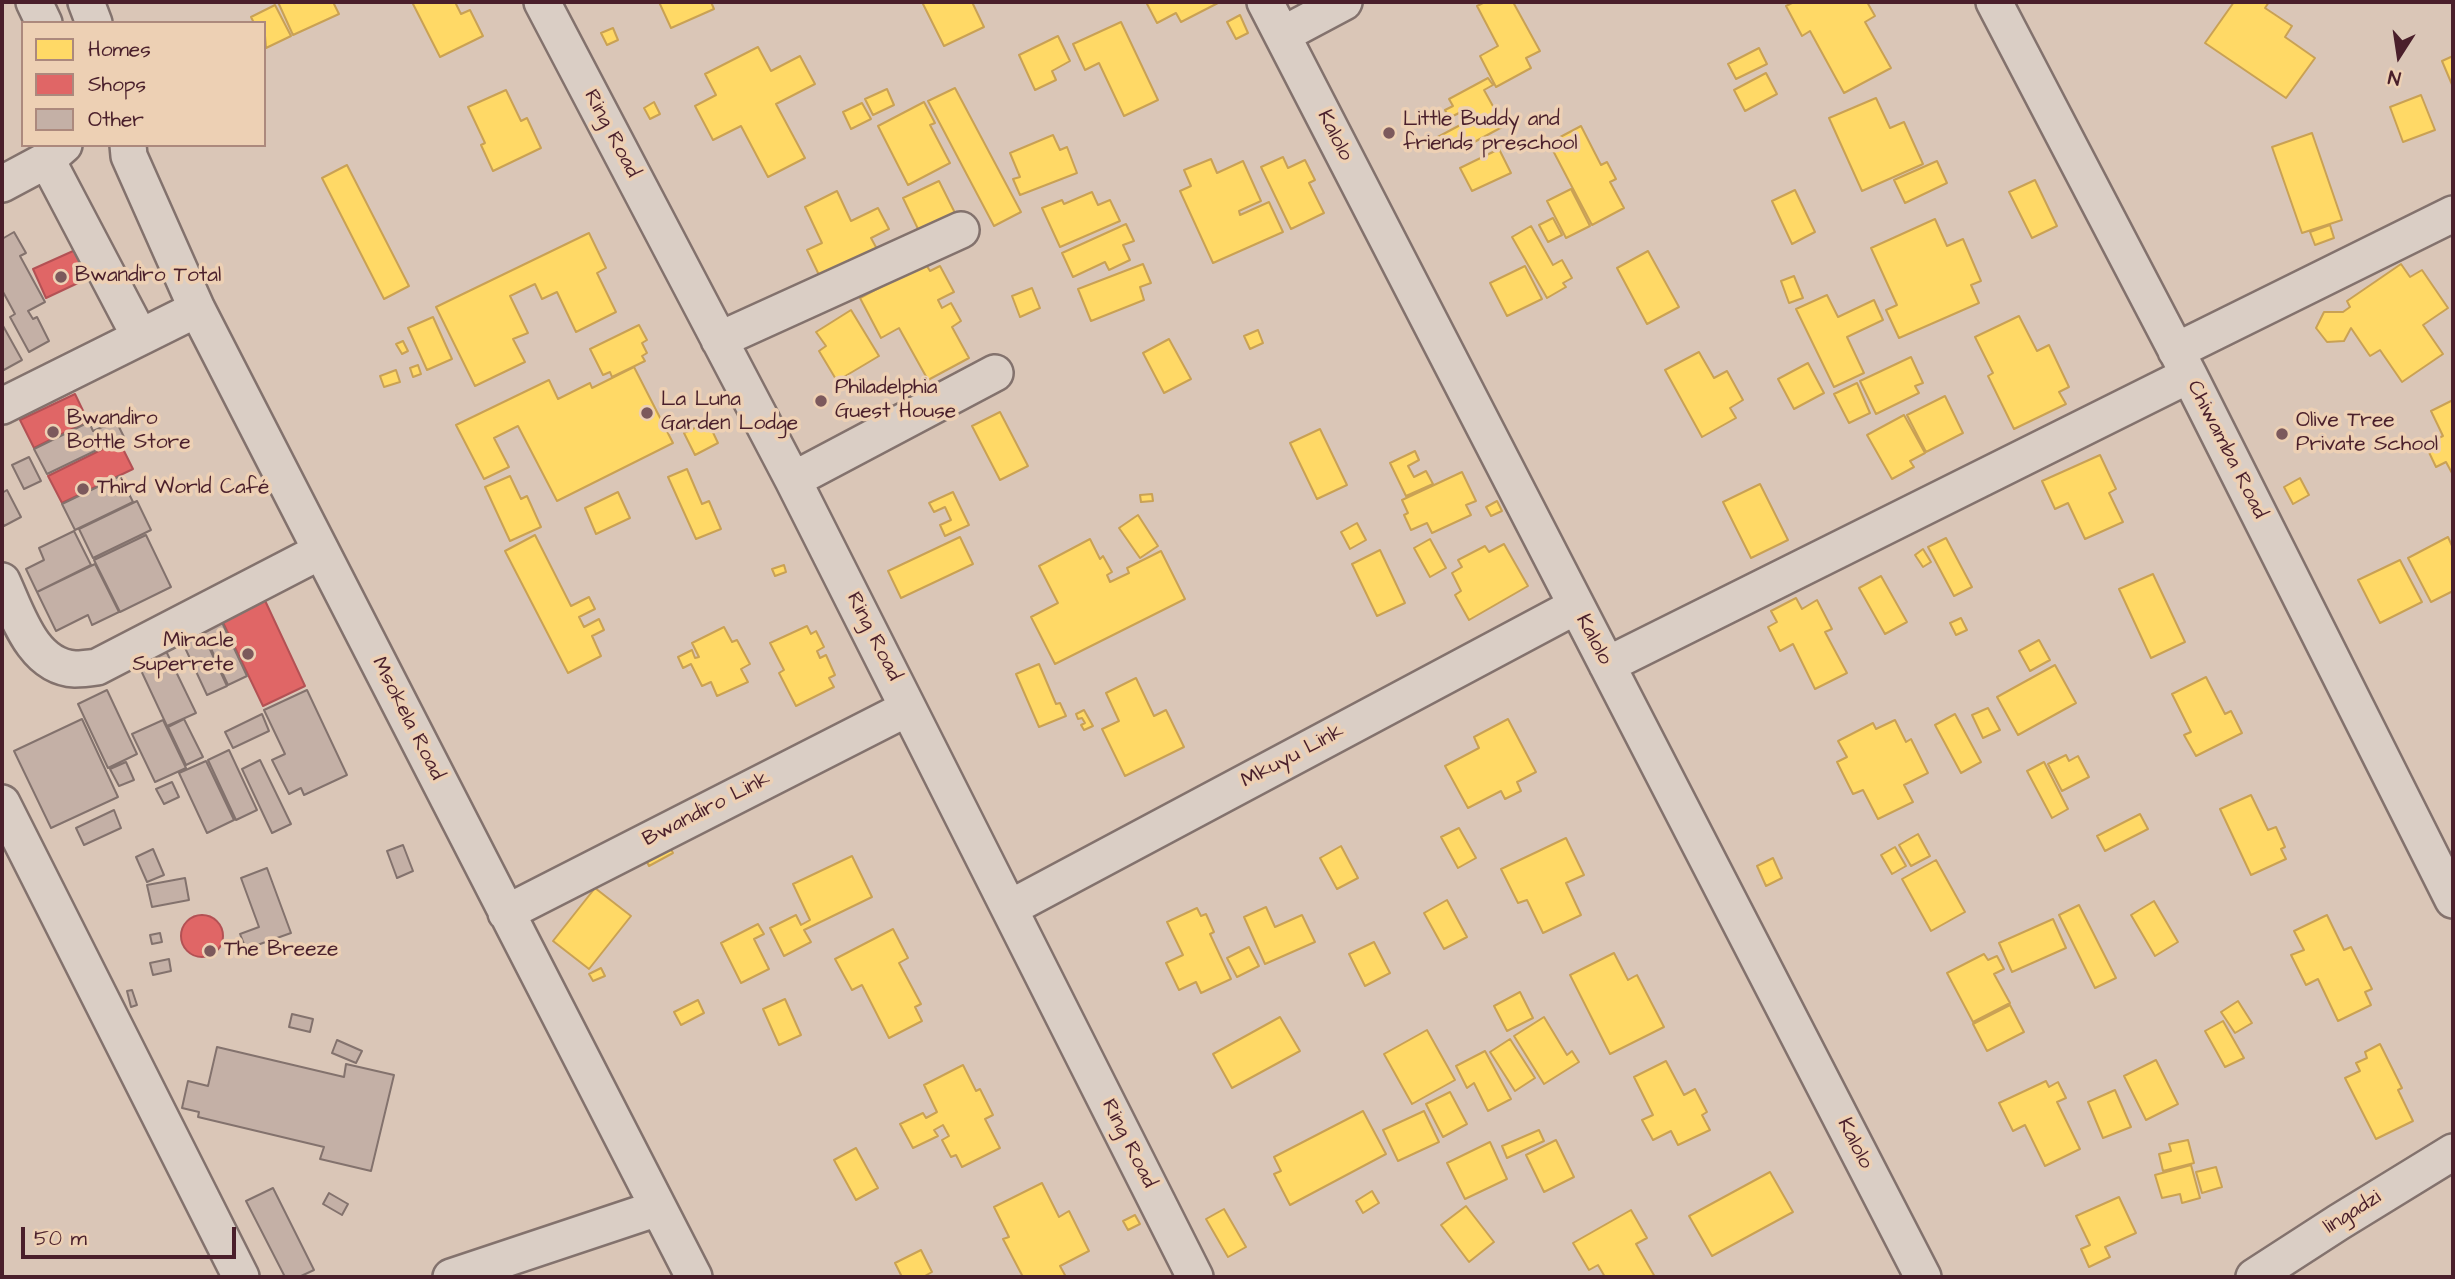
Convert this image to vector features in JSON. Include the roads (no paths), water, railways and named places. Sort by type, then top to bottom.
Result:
[{"type":"street","points":[[34,2],[43,21]]},
{"type":"street","points":[[86,2],[93,21]]},
{"type":"street","name":"Ring Road","points":[[542,2],[793,480],[1195,1277]]},
{"type":"street","name":"Kalolo","points":[[1265,2],[1923,1277]]},
{"type":"street","points":[[1282,35],[1344,2]]},
{"type":"street","name":"Chiwamba Road","points":[[1994,2],[2182,363],[2453,900]]},
{"type":"street","name":"Msokela Road","points":[[125,149],[197,309],[694,1277]]},
{"type":"street","points":[[2,184],[56,153],[140,337]]},
{"type":"street","points":[[1607,665],[2182,363],[2453,214]]},
{"type":"street","points":[[719,340],[961,230]]},
{"type":"street","points":[[2,406],[197,309]]},
{"type":"street","points":[[793,480],[995,373]]},
{"type":"street","points":[[2,581],[29,639],[47,659],[72,669],[97,667],[321,551]]},
{"type":"street","name":"Mkuyu Link","points":[[1010,908],[1576,606]]},
{"type":"street","name":"Bwandiro Link","points":[[506,913],[908,708]]},
{"type":"street","points":[[2,803],[241,1277]]},
{"type":"street","name":"lingadzi","points":[[2254,1277],[2328,1228],[2453,1152]]},
{"type":"street","points":[[451,1277],[658,1208]]},
{"type":"place","name":"Little Buddy and friends preschool","points":[[1389,133]]},
{"type":"place","name":"Bwandiro Total","points":[[61,277]]},
{"type":"place","name":"Philadelphia Guest House","points":[[821,401]]},
{"type":"place","name":"La Luna Garden Lodge","points":[[647,413]]},
{"type":"place","name":"Bwandiro Bottle Store","points":[[53,432]]},
{"type":"place","name":"Olive Tree Private School","points":[[2282,434]]},
{"type":"place","name":"Third World Café","points":[[83,489]]},
{"type":"place","name":"Miracle Superrete","points":[[248,654]]},
{"type":"place","name":"The Breeze","points":[[210,951]]}]
